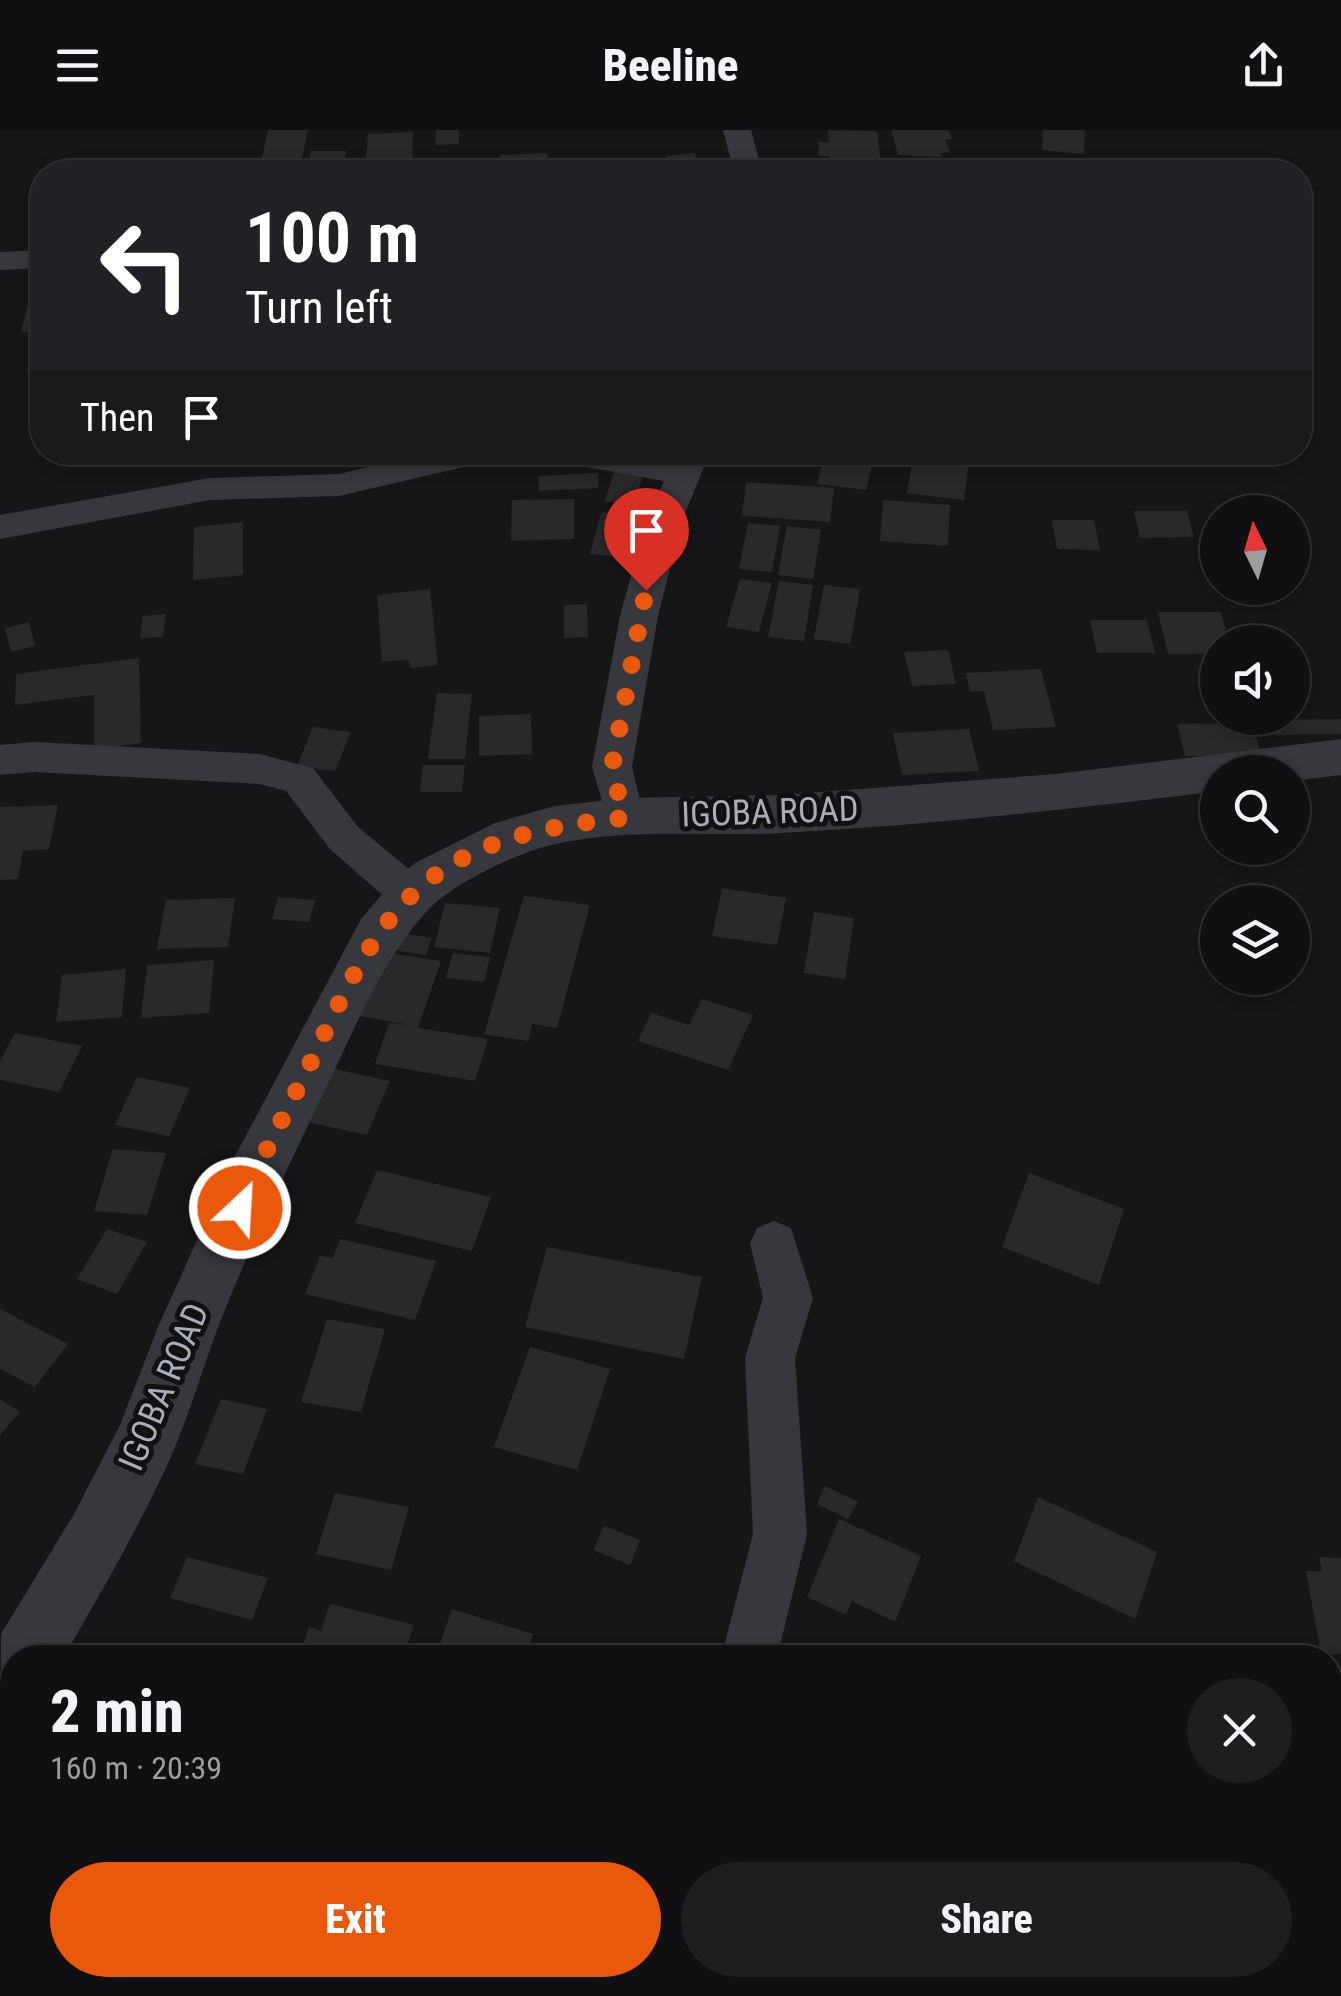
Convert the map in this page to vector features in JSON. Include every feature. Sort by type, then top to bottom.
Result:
[{"type":"street","points":[[737,130],[745,160]]},
{"type":"street","points":[[0,260],[30,259]]},
{"type":"street","points":[[0,527],[210,489],[338,485],[425,465]]},
{"type":"street","points":[[624,818],[612,767],[640,616],[664,521],[687,465]]},
{"type":"street","name":"IGOBA ROAD","points":[[33,1645],[97,1536],[146,1440],[188,1327],[253,1178],[343,998],[379,934],[411,895],[432,877],[512,837],[555,826],[624,818],[781,814],[1036,795],[1341,757]]},
{"type":"street","points":[[0,760],[35,758],[259,769],[299,779],[344,838],[411,895]]},
{"type":"street","points":[[753,1645],[780,1534],[771,1429],[770,1358],[788,1298],[774,1243]]},
{"type":"building","points":[[268,130],[308,130],[301,160],[261,160]]},
{"type":"building","points":[[436,130],[459,130],[459,144],[435,145]]},
{"type":"building","points":[[828,130],[877,131],[881,160],[830,160],[830,156],[819,156],[818,142],[829,142]]},
{"type":"building","points":[[891,130],[949,130],[952,139],[945,139],[950,152],[941,153],[942,157],[898,155]]},
{"type":"building","points":[[1043,130],[1085,130],[1084,154],[1042,150]]},
{"type":"building","points":[[413,132],[412,160],[366,160],[368,134]]},
{"type":"building","points":[[311,151],[346,151],[345,160],[310,160]]},
{"type":"building","points":[[547,153],[547,160],[500,160],[500,155]]},
{"type":"building","points":[[695,153],[696,160],[667,160],[666,156]]},
{"type":"building","points":[[30,296],[30,332],[21,332]]},
{"type":"building","points":[[822,465],[872,465],[866,490],[817,484]]},
{"type":"building","points":[[912,465],[968,465],[964,500],[907,493]]},
{"type":"building","points":[[614,472],[643,476],[634,505],[605,501]]},
{"type":"building","points":[[598,473],[599,488],[539,491],[538,476]]},
{"type":"building","points":[[746,482],[834,488],[830,522],[742,516]]},
{"type":"building","points":[[574,499],[574,539],[511,541],[512,500]]},
{"type":"building","points":[[883,500],[950,505],[948,546],[880,541]]},
{"type":"building","points":[[1134,511],[1187,511],[1194,537],[1140,538]]},
{"type":"building","points":[[601,512],[630,515],[620,557],[590,554]]},
{"type":"building","points":[[1052,520],[1094,520],[1100,550],[1057,549]]},
{"type":"building","points":[[243,522],[243,575],[193,580],[194,527]]},
{"type":"building","points":[[748,523],[780,526],[772,572],[739,569]]},
{"type":"building","points":[[787,526],[821,530],[813,579],[778,575]]},
{"type":"building","points":[[740,579],[772,583],[759,632],[726,627]]},
{"type":"building","points":[[779,581],[813,585],[804,641],[768,637]]},
{"type":"building","points":[[824,585],[860,589],[850,644],[814,639]]},
{"type":"building","points":[[430,589],[438,665],[410,668],[409,660],[382,662],[377,595]]},
{"type":"building","points":[[587,604],[588,637],[564,638],[564,605]]},
{"type":"building","points":[[1158,612],[1221,612],[1224,625],[1200,625],[1200,654],[1168,654]]},
{"type":"building","points":[[166,614],[163,637],[140,638],[143,616]]},
{"type":"building","points":[[1090,620],[1147,620],[1155,653],[1097,653]]},
{"type":"building","points":[[29,622],[35,646],[11,652],[5,628]]},
{"type":"building","points":[[948,650],[956,684],[912,686],[904,652]]},
{"type":"building","points":[[139,658],[141,743],[94,750],[94,695],[15,705],[16,674]]},
{"type":"building","points":[[1041,669],[1056,727],[993,730],[984,691],[970,692],[966,673]]},
{"type":"building","points":[[437,693],[472,694],[465,759],[428,759]]},
{"type":"building","points":[[531,714],[532,754],[479,756],[479,716]]},
{"type":"building","points":[[1310,719],[1341,719],[1341,734],[1310,734]]},
{"type":"building","points":[[1177,724],[1200,724],[1200,735],[1255,735],[1261,755],[1185,756]]},
{"type":"building","points":[[313,727],[351,732],[335,771],[297,766]]},
{"type":"building","points":[[969,729],[979,771],[902,775],[893,733]]},
{"type":"building","points":[[423,765],[465,765],[462,792],[420,792]]},
{"type":"building","points":[[58,805],[49,849],[23,851],[18,879],[0,880],[0,807]]},
{"type":"building","points":[[722,888],[786,898],[777,945],[712,936]]},
{"type":"building","points":[[524,896],[590,905],[557,1028],[532,1024],[528,1041],[484,1034]]},
{"type":"building","points":[[278,897],[315,900],[309,922],[272,919]]},
{"type":"building","points":[[235,898],[228,947],[157,949],[166,900]]},
{"type":"building","points":[[445,903],[500,908],[490,953],[434,947]]},
{"type":"building","points":[[814,912],[854,918],[845,979],[804,973]]},
{"type":"building","points":[[400,933],[432,938],[426,955],[393,950]]},
{"type":"building","points":[[372,950],[441,961],[418,1028],[488,1039],[475,1081],[375,1064],[389,1023],[411,1025],[347,1014]]},
{"type":"building","points":[[453,953],[490,957],[484,982],[446,978]]},
{"type":"building","points":[[214,960],[209,1013],[141,1018],[147,965]]},
{"type":"building","points":[[126,969],[122,1017],[56,1022],[62,975]]},
{"type":"building","points":[[702,999],[753,1015],[728,1070],[638,1041],[651,1013],[689,1025]]},
{"type":"building","points":[[15,1033],[82,1046],[59,1092],[0,1080],[0,1061]]},
{"type":"building","points":[[326,1067],[390,1081],[367,1135],[302,1121]]},
{"type":"building","points":[[137,1077],[190,1088],[169,1136],[115,1125]]},
{"type":"building","points":[[113,1149],[166,1153],[147,1215],[94,1211]]},
{"type":"building","points":[[377,1170],[491,1197],[472,1251],[355,1223]]},
{"type":"building","points":[[1029,1173],[1124,1209],[1099,1285],[1002,1247]]},
{"type":"building","points":[[107,1229],[147,1242],[117,1294],[77,1279]]},
{"type":"building","points":[[340,1239],[436,1261],[415,1320],[305,1294],[320,1256],[333,1258]]},
{"type":"building","points":[[547,1247],[702,1277],[684,1359],[525,1327]]},
{"type":"building","points":[[0,1309],[68,1344],[35,1387],[0,1369]]},
{"type":"building","points":[[327,1319],[385,1329],[361,1412],[301,1402]]},
{"type":"building","points":[[530,1347],[610,1369],[577,1470],[494,1447]]},
{"type":"building","points":[[0,1399],[20,1412],[0,1435]]},
{"type":"building","points":[[221,1399],[267,1409],[243,1474],[195,1464]]},
{"type":"building","points":[[825,1486],[858,1502],[848,1519],[817,1504]]},
{"type":"building","points":[[335,1493],[409,1507],[391,1570],[316,1554]]},
{"type":"building","points":[[1038,1497],[1157,1552],[1135,1619],[1014,1561]]},
{"type":"building","points":[[839,1519],[921,1556],[895,1622],[852,1601],[846,1615],[807,1597]]},
{"type":"building","points":[[604,1526],[640,1540],[630,1565],[593,1550]]},
{"type":"building","points":[[187,1557],[268,1578],[252,1620],[170,1598]]},
{"type":"building","points":[[1319,1557],[1341,1558],[1341,1645],[1319,1645],[1306,1571],[1322,1571]]},
{"type":"building","points":[[330,1604],[414,1625],[407,1645],[303,1645],[309,1627],[321,1631]]},
{"type":"building","points":[[452,1609],[533,1634],[529,1645],[440,1645]]},
{"type":"route","points":[[240,1208],[343,998],[379,934],[411,895],[432,877],[512,837],[555,826],[624,818],[612,767],[646,590]]}]
